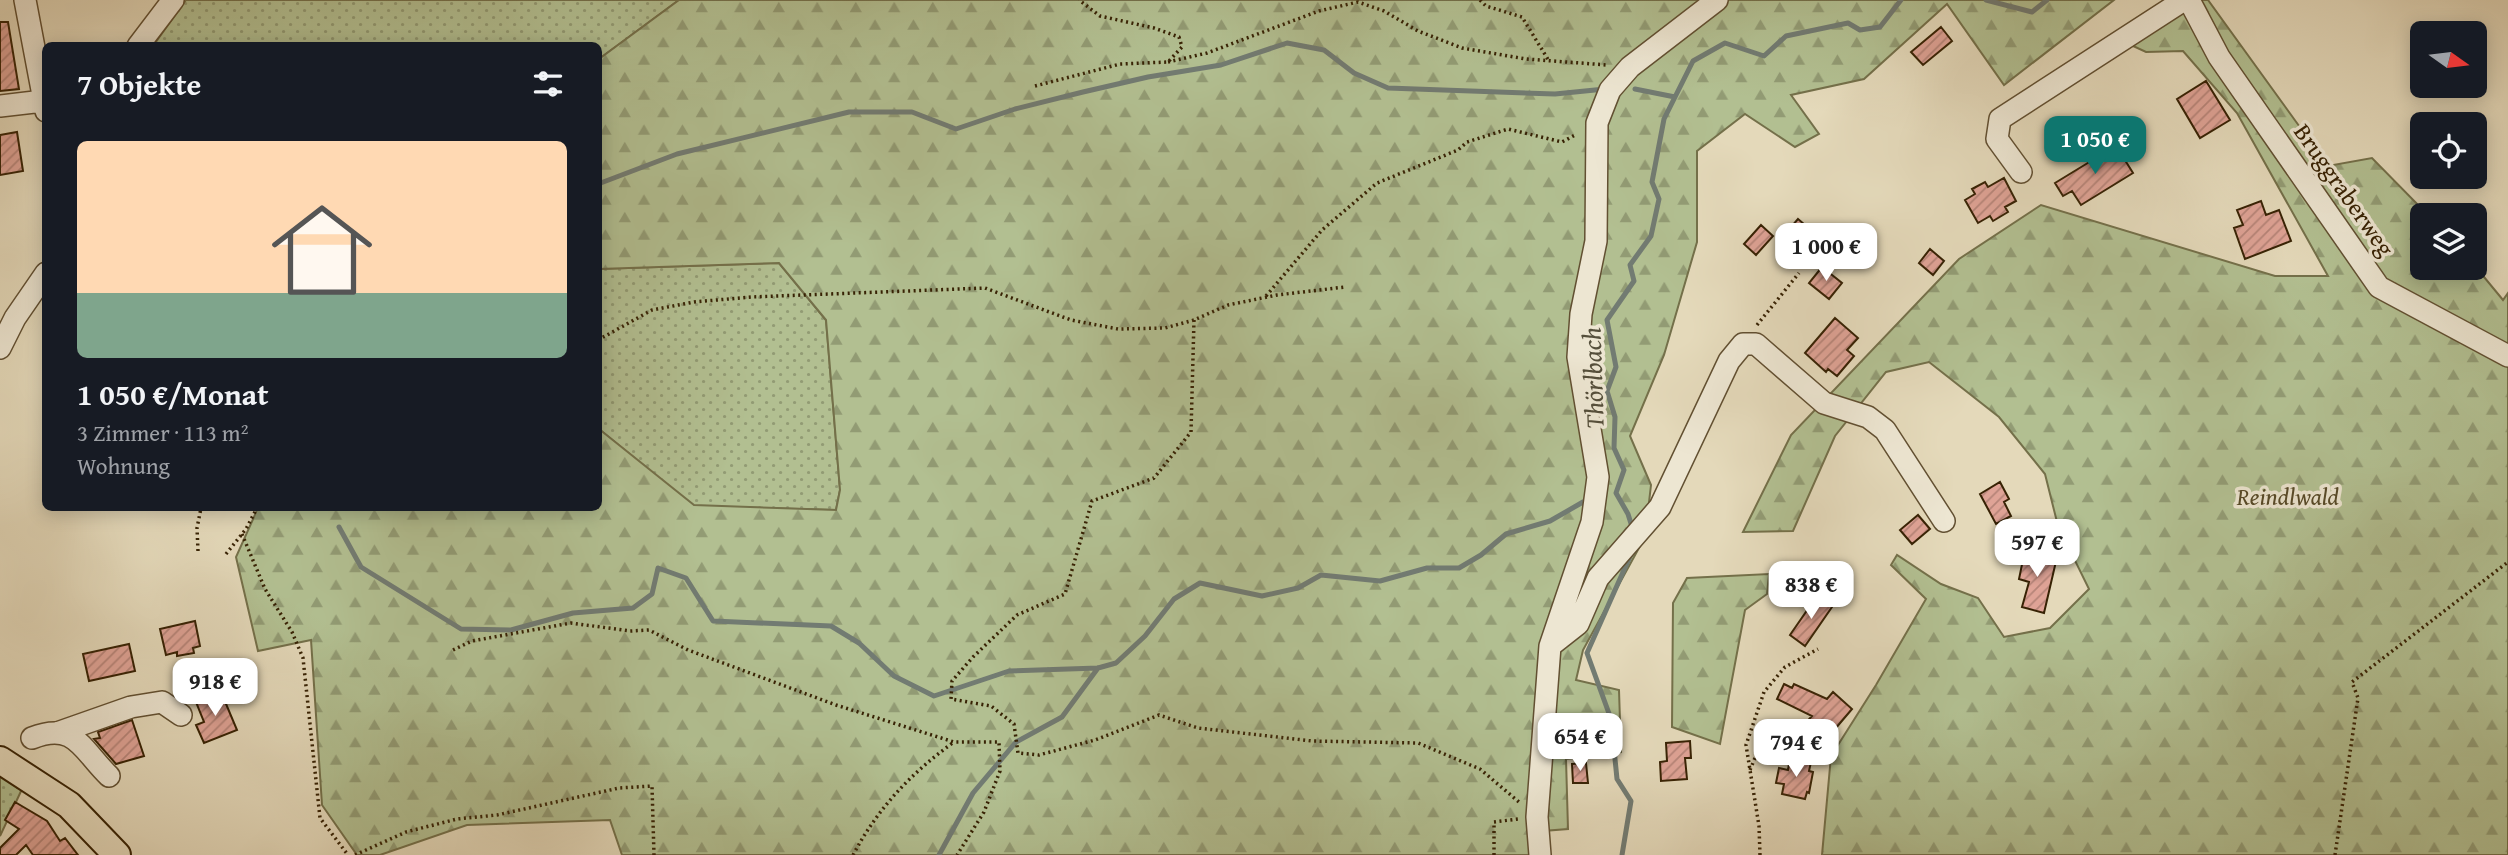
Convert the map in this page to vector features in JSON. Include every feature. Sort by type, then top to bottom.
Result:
[{"type":"main road","points":[[0,760],[69,805],[117,855]]},
{"type":"street","points":[[24,0],[42,95]]},
{"type":"street","points":[[141,42],[173,0]]},
{"type":"street","points":[[1540,855],[1537,817],[1550,646],[1592,522],[1598,477],[1578,357],[1581,314],[1596,241],[1597,123],[1610,90],[1630,67],[1717,0]]},
{"type":"street","points":[[2021,172],[1997,139],[2000,119],[2186,0]]},
{"type":"street","name":"Bruggraberweg","points":[[2186,0],[2219,57],[2379,286],[2508,356]]},
{"type":"street","points":[[0,106],[42,106]]},
{"type":"street","points":[[0,348],[15,318],[42,279]]},
{"type":"street","points":[[1550,646],[1577,624],[1598,578],[1660,507],[1729,361],[1743,344],[1756,344],[1825,403],[1868,417],[1885,430],[1944,521]]},
{"type":"street","points":[[57,733],[141,705],[162,702],[181,715]]},
{"type":"street","points":[[32,738],[48,732],[64,734],[80,742],[109,776]]},
{"type":"path","points":[[1079,0],[1100,16],[1154,28],[1179,37],[1182,47],[1168,62]]},
{"type":"path","points":[[1480,0],[1486,6],[1522,17],[1549,61]]},
{"type":"path","points":[[1035,86],[1120,64],[1168,62],[1207,53],[1318,11],[1358,2],[1384,11],[1418,31],[1462,48],[1549,61],[1630,67]]},
{"type":"path","points":[[1265,297],[1322,230],[1377,183],[1458,150],[1467,142],[1507,130],[1562,142],[1597,123]]},
{"type":"path","points":[[1743,344],[1798,273]]},
{"type":"path","points":[[602,338],[652,310],[694,302],[751,297],[985,288],[1071,320],[1118,329],[1165,328],[1194,320],[1228,305],[1265,297],[1345,287]]},
{"type":"path","points":[[1194,320],[1191,432],[1154,478],[1092,501],[1065,594],[1017,615],[952,681],[951,699],[991,706],[1014,724],[1018,753],[1039,755],[1095,740],[1159,715],[1198,728],[1312,741],[1418,743],[1480,769],[1537,817]]},
{"type":"path","points":[[198,551],[197,528],[200,511]]},
{"type":"path","points":[[226,554],[255,511]]},
{"type":"path","points":[[242,534],[265,589],[292,632],[303,658],[320,817],[348,855]]},
{"type":"path","points":[[2335,855],[2358,698],[2352,682],[2508,562]]},
{"type":"path","points":[[453,650],[472,641],[572,623],[630,631],[649,630],[688,650],[811,696],[954,741],[999,742],[1000,771],[984,812],[957,855]]},
{"type":"path","points":[[1760,855],[1759,826],[1746,745],[1764,692],[1786,667],[1818,649]]},
{"type":"path","points":[[1749,772],[1760,746],[1777,724]]},
{"type":"path","points":[[853,855],[870,824],[898,789],[954,741]]},
{"type":"path","points":[[355,855],[406,832],[457,819],[497,815],[619,788],[652,786],[654,855]]},
{"type":"path","points":[[1494,855],[1494,822],[1537,817]]},
{"type":"green space","points":[[186,0],[679,0],[602,57],[602,42],[156,42]]},
{"type":"green space","points":[[679,0],[2114,0],[2004,85],[1947,4],[1864,79],[1791,95],[1819,134],[1795,147],[1745,114],[1697,151],[1697,242],[1664,355],[1630,436],[1651,485],[1645,537],[1583,650],[1576,680],[1619,690],[1621,752],[1566,759],[1568,829],[1530,832],[1531,855],[622,855],[610,820],[467,825],[380,855],[357,855],[322,805],[311,640],[258,651],[236,557],[257,511],[602,511],[602,431],[694,505],[836,510],[840,490],[826,320],[779,263],[602,269],[602,57]]},
{"type":"green space","name":"Reindlwald","points":[[2202,0],[2208,0],[2328,166],[2372,158],[2416,203],[2410,203],[2410,280],[2487,280],[2503,300],[2508,293],[2508,855],[1822,855],[1831,756],[1926,599],[1891,565],[1897,555],[1941,584],[1978,598],[2004,637],[2050,628],[2089,589],[2058,526],[2045,474],[1999,417],[1929,362],[1886,372],[1835,436],[1793,531],[1743,532],[1791,435],[1959,259],[2041,205],[2275,276],[2328,276],[2237,113],[2183,51],[2146,52],[2131,45]]},
{"type":"green space","points":[[779,263],[826,320],[840,490],[836,510],[693,506],[602,431],[602,269]]},
{"type":"green space","points":[[1769,574],[1767,594],[1745,610],[1720,744],[1672,727],[1673,603],[1687,578]]},
{"type":"green space","points":[[0,775],[22,789],[0,836]]},
{"type":"building","points":[[0,22],[8,22],[19,89],[0,91]]},
{"type":"building","points":[[1941,27],[1952,41],[1923,65],[1911,52]]},
{"type":"building","points":[[2206,81],[2230,120],[2200,138],[2177,99]]},
{"type":"building","points":[[17,132],[23,171],[0,175],[0,135]]},
{"type":"building","points":[[2103,147],[2108,155],[2118,149],[2133,173],[2081,205],[2072,191],[2063,196],[2055,183],[2091,161],[2088,156]]},
{"type":"building","points":[[2004,178],[2016,201],[2005,207],[2008,212],[1993,221],[1990,216],[1978,223],[1965,200],[1975,194],[1972,189],[1985,182],[1988,187]]},
{"type":"building","points":[[2261,201],[2266,215],[2279,210],[2291,241],[2245,259],[2234,228],[2243,225],[2237,210]]},
{"type":"building","points":[[1798,219],[1812,231],[1816,227],[1828,239],[1805,264],[1779,241]]},
{"type":"building","points":[[1761,225],[1773,236],[1756,255],[1744,244]]},
{"type":"building","points":[[1930,249],[1944,261],[1933,275],[1919,263]]},
{"type":"building","points":[[1822,267],[1842,283],[1829,299],[1809,283]]},
{"type":"building","points":[[1835,318],[1858,338],[1847,350],[1854,356],[1837,376],[1828,369],[1826,372],[1805,353]]},
{"type":"building","points":[[2000,482],[2009,499],[2004,502],[2011,516],[1996,524],[1980,494]]},
{"type":"building","points":[[1918,515],[1930,529],[1912,544],[1900,530]]},
{"type":"building","points":[[2025,550],[2057,557],[2044,613],[2022,607],[2029,582],[2019,579]]},
{"type":"building","points":[[1817,596],[1832,607],[1805,646],[1790,635]]},
{"type":"building","points":[[195,621],[200,646],[193,648],[194,653],[177,656],[177,652],[166,655],[160,629]]},
{"type":"building","points":[[129,644],[135,671],[89,681],[83,654]]},
{"type":"building","points":[[1784,684],[1792,688],[1794,684],[1827,699],[1833,692],[1852,709],[1824,742],[1804,725],[1812,716],[1777,699]]},
{"type":"building","points":[[221,692],[237,730],[204,743],[196,725],[204,722],[196,702]]},
{"type":"building","points":[[132,720],[144,756],[116,764],[94,739],[100,738],[98,732]]},
{"type":"building","points":[[1690,741],[1691,758],[1685,758],[1687,779],[1661,781],[1660,762],[1667,761],[1666,743]]},
{"type":"building","points":[[1790,758],[1811,762],[1809,771],[1813,772],[1809,793],[1807,792],[1805,799],[1782,794],[1784,784],[1776,783],[1779,768],[1788,770]]},
{"type":"building","points":[[1586,763],[1588,783],[1573,783],[1572,764]]},
{"type":"building","points":[[15,802],[47,821],[60,841],[65,838],[78,855],[33,855],[26,845],[16,855],[0,855],[0,848],[19,829],[5,820]]},
{"type":"waterway","name":"Thörlbach","points":[[1633,530],[1628,514],[1616,493],[1624,470],[1614,448],[1615,417],[1607,391],[1616,367],[1607,320],[1634,281],[1630,265],[1651,236],[1659,199],[1652,182],[1664,119],[1693,61],[1725,43],[1764,56],[1786,36],[1848,23],[1860,30],[1880,27],[1901,0]]},
{"type":"waterway","name":"Thörlbach","points":[[1986,0],[2032,12],[2047,0]]},
{"type":"waterway","points":[[602,182],[677,154],[849,112],[912,112],[956,129],[1015,109],[1083,92],[1148,77],[1221,65],[1287,43],[1324,50],[1354,73],[1388,88],[1555,94],[1605,89]]},
{"type":"waterway","points":[[1635,89],[1675,97]]},
{"type":"waterway","points":[[339,527],[361,567],[461,629],[511,630],[573,613],[633,608],[652,594],[658,568],[686,578],[713,621],[831,626],[859,643],[894,676],[934,696],[1009,671],[1098,668],[1116,663],[1145,636],[1174,599],[1200,583],[1262,596],[1298,588],[1321,575],[1380,581],[1427,568],[1459,568],[1481,555],[1506,534],[1550,521],[1583,502]]},
{"type":"waterway","name":"Thörlbach","points":[[1622,855],[1631,801],[1617,779],[1611,719],[1587,653],[1632,552]]},
{"type":"waterway","points":[[939,855],[973,793],[1016,742],[1062,717],[1098,668]]}]
